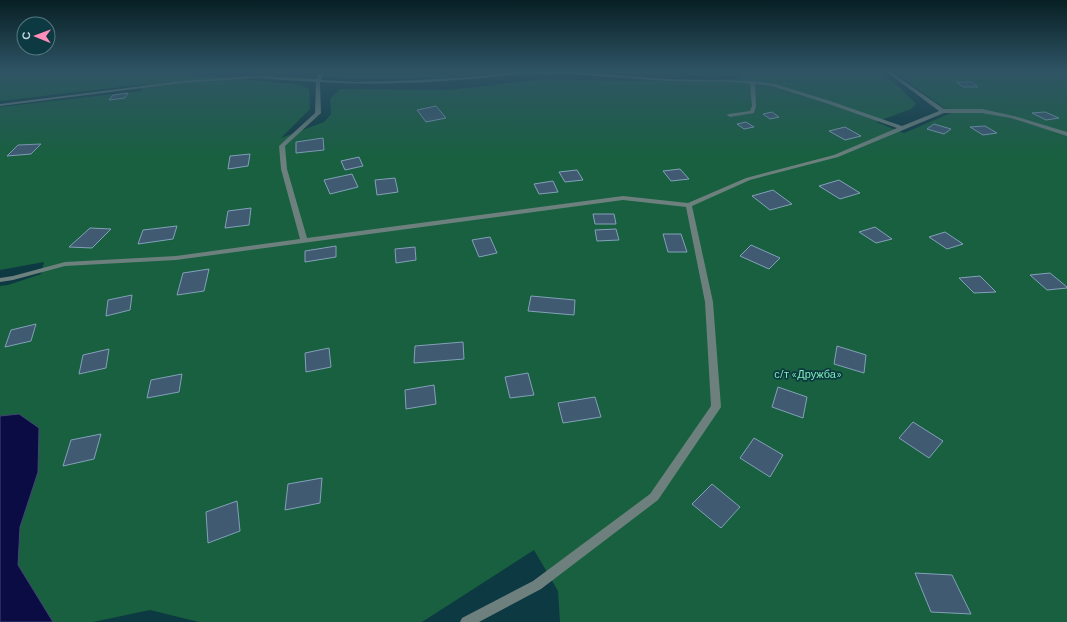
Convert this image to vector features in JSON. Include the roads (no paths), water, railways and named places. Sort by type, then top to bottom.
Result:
[{"type":"street","points":[[0,105],[31,101]]},
{"type":"street","points":[[304,241],[284,169],[282,146],[318,114],[318,101]]},
{"type":"street","points":[[730,116],[752,112],[754,101]]},
{"type":"street","points":[[825,101],[901,128]]},
{"type":"street","points":[[929,101],[943,111]]},
{"type":"street","points":[[0,280],[65,264],[176,258],[623,198],[689,205],[748,179],[836,156],[943,111],[990,113],[1012,117],[1067,134]]},
{"type":"street","points":[[466,622],[537,585],[654,497],[716,408],[709,302],[689,205]]},
{"type":"park label","name":"с/т «Дружба»","points":[[808,373]]}]
